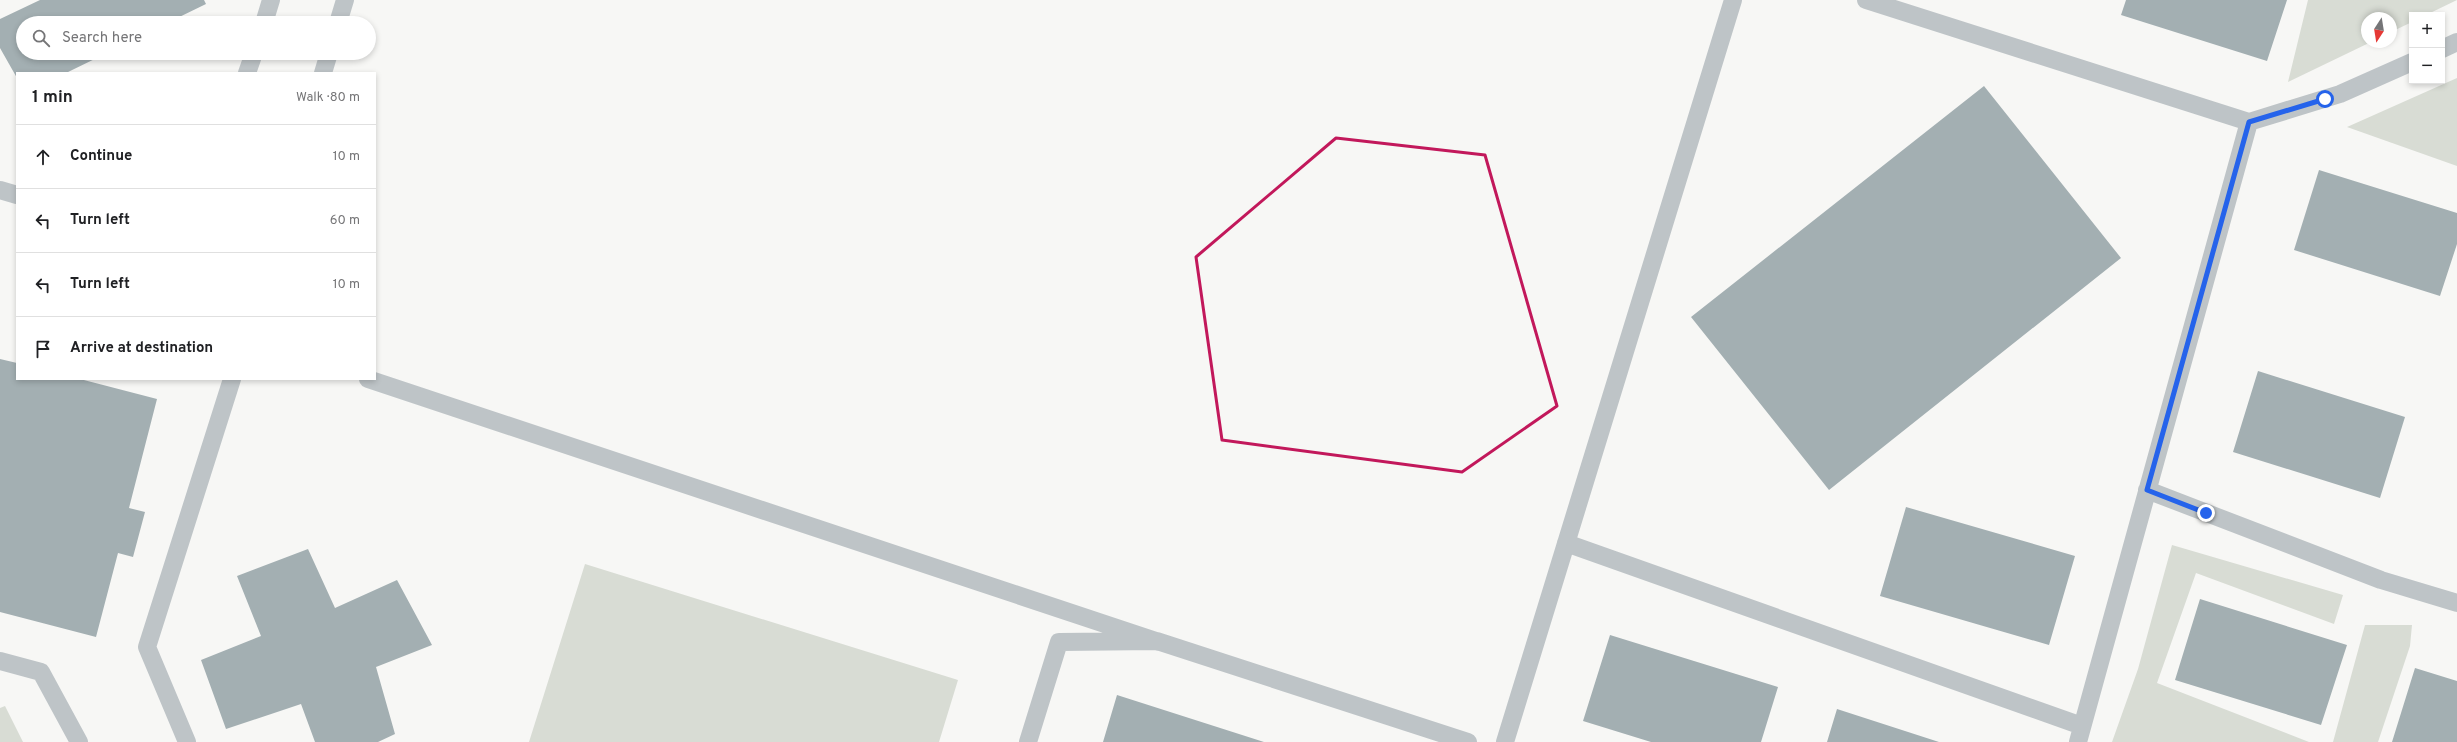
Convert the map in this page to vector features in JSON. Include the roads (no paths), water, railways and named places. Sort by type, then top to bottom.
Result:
[{"type":"lane","points":[[266,16],[272,0]]},
{"type":"lane","points":[[340,16],[345,0]]},
{"type":"lane","points":[[1504,742],[1733,0]]},
{"type":"lane","points":[[1866,0],[2249,122],[2340,94],[2409,63]]},
{"type":"lane","points":[[2444,48],[2457,42]]},
{"type":"lane","points":[[247,72],[252,60]]},
{"type":"lane","points":[[323,72],[327,60]]},
{"type":"lane","points":[[1566,543],[2080,734],[2249,122]]},
{"type":"lane","points":[[0,190],[16,195]]},
{"type":"lane","points":[[186,742],[147,647],[232,380]]},
{"type":"lane","points":[[371,380],[1159,642],[1468,742]]},
{"type":"lane","points":[[2147,490],[2381,580],[2457,603]]},
{"type":"lane","points":[[1028,742],[1059,642],[1159,642]]},
{"type":"lane","points":[[0,661],[41,672],[79,742]]}]
